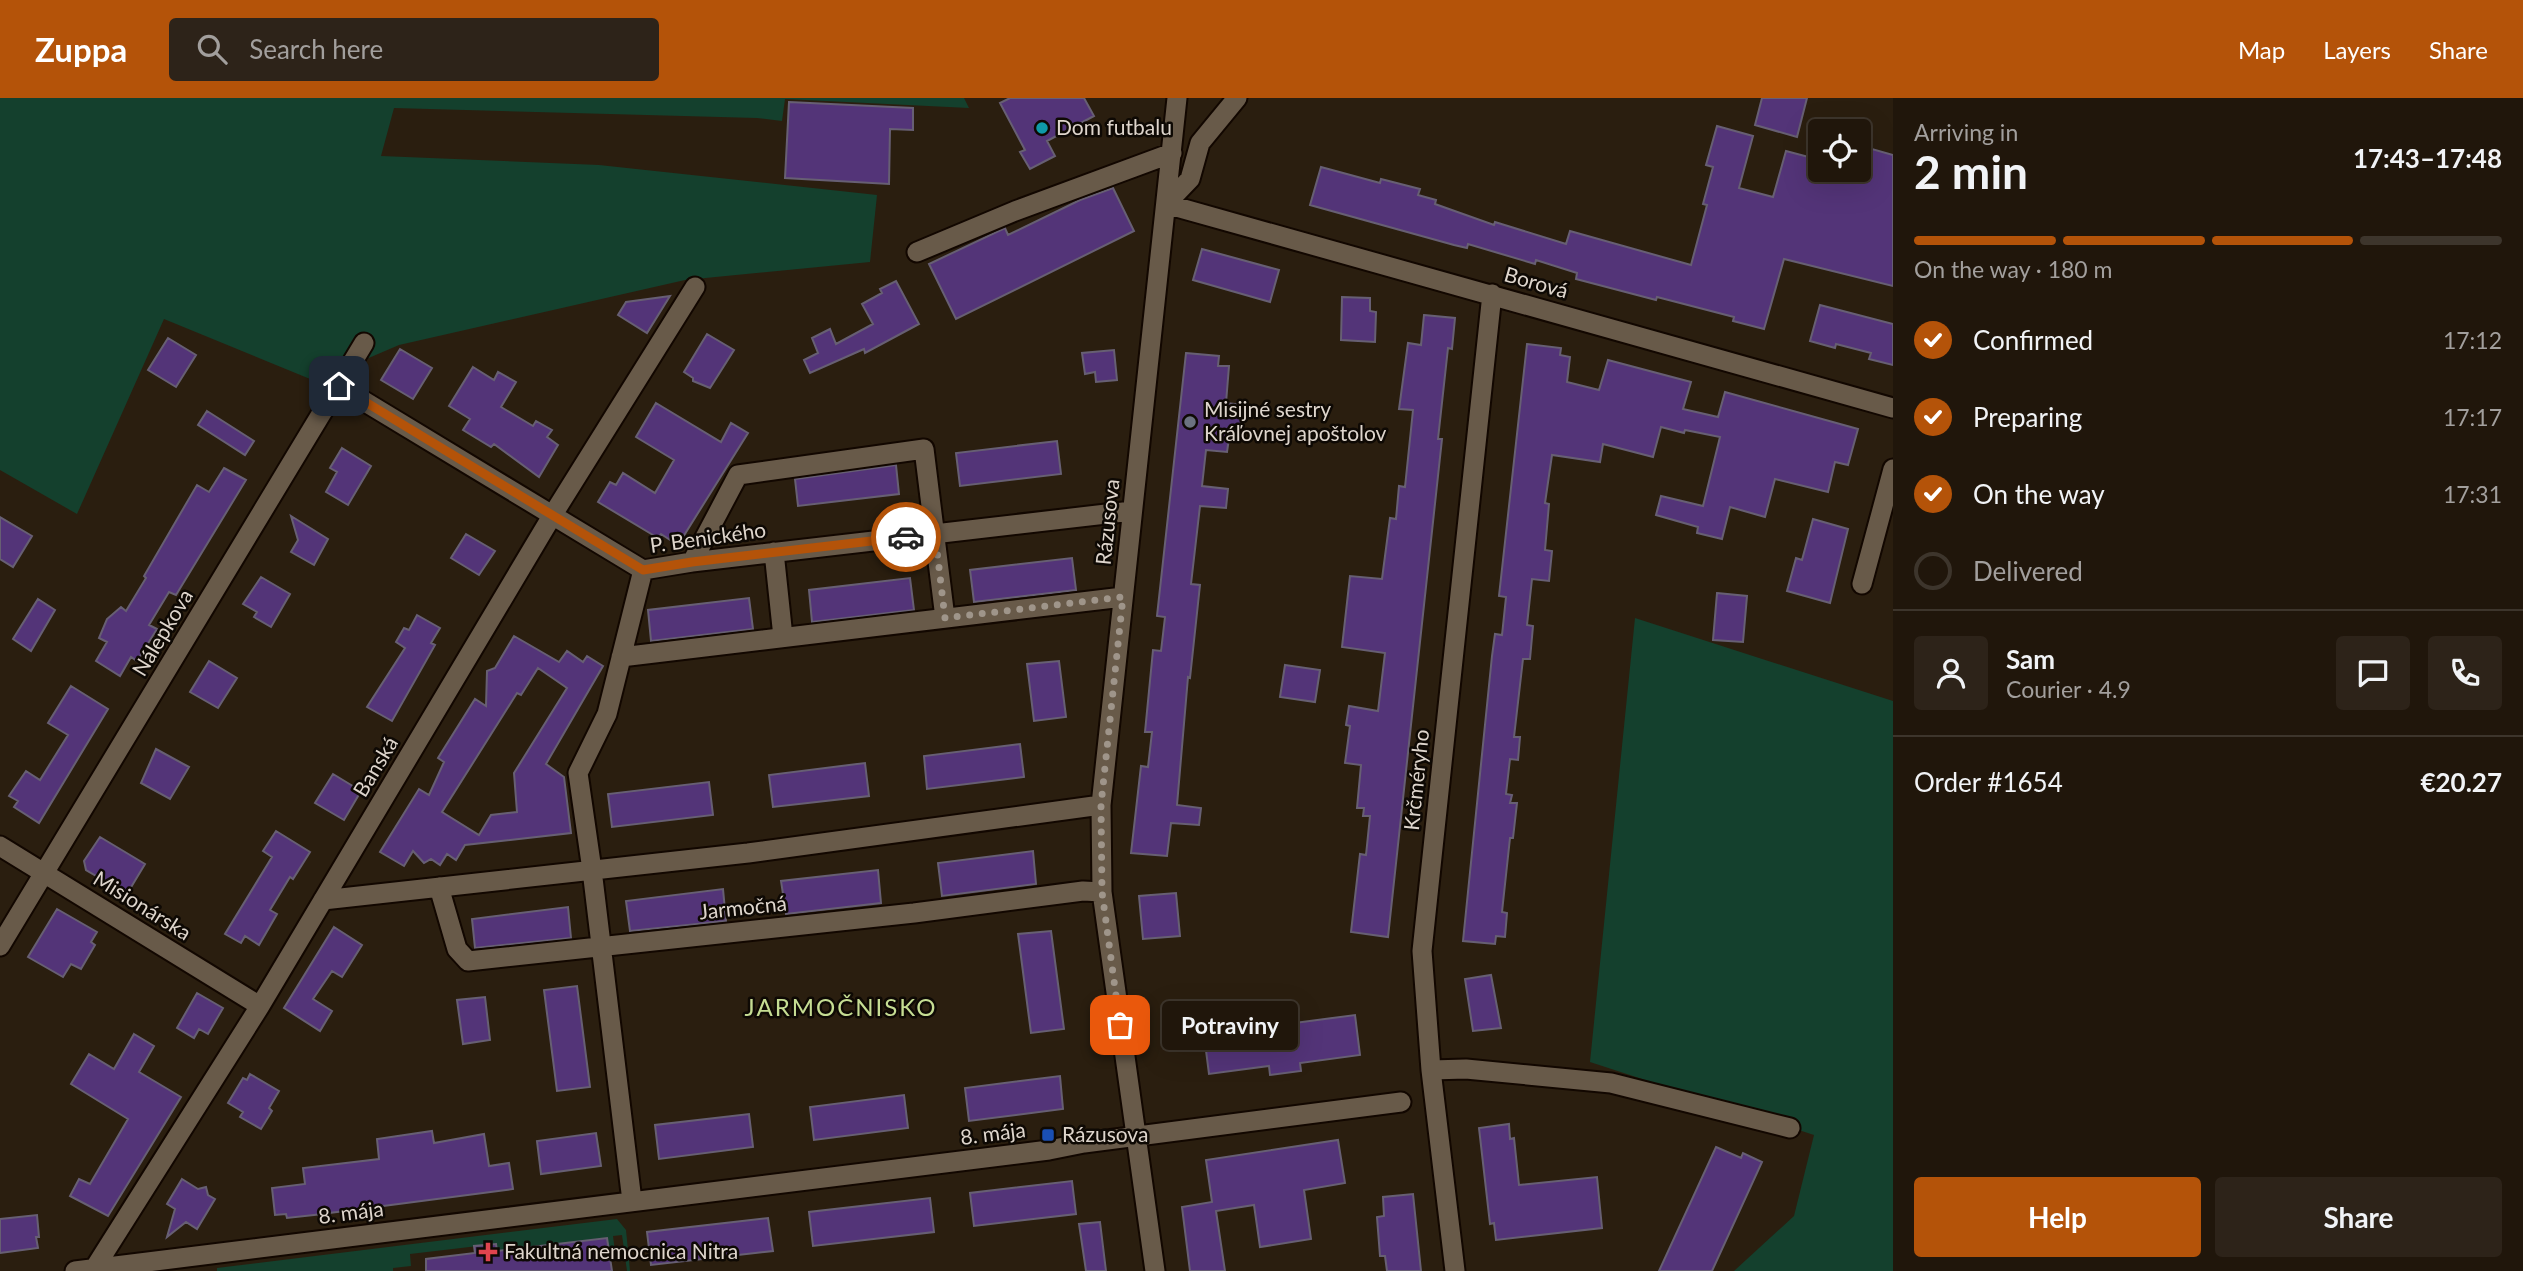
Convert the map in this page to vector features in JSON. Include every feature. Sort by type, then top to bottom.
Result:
[{"type":"street","name":"Rázusova","points":[[1155,1271],[1102,892],[1101,805],[1177,98]]},
{"type":"street","points":[[1166,204],[1190,179],[1200,144],[1237,98]]},
{"type":"street","points":[[917,251],[1015,211],[1172,153]]},
{"type":"street","name":"Borová","points":[[1166,204],[1893,408]]},
{"type":"street","name":"Banská","points":[[85,1270],[260,1006],[552,516],[695,287]]},
{"type":"street","name":"Krčméryho","points":[[1455,1271],[1431,1070],[1422,951],[1492,294]]},
{"type":"street","name":"Nálepkova","points":[[0,946],[364,343]]},
{"type":"street","name":"P. Benického","points":[[339,386],[643,570],[774,552],[1132,511]]},
{"type":"street","points":[[692,562],[738,475],[924,449],[945,618]]},
{"type":"street","points":[[1862,584],[1893,469]]},
{"type":"street","points":[[774,552],[783,637]]},
{"type":"street","points":[[632,1201],[578,773],[607,714],[643,570]]},
{"type":"street","points":[[621,657],[1123,597]]},
{"type":"street","points":[[323,900],[748,853],[1101,805]]},
{"type":"street","name":"Misionárska","points":[[0,846],[260,1006]]},
{"type":"street","name":"Jarmočná","points":[[439,887],[457,949],[468,961],[914,913],[1083,891],[1102,892]]},
{"type":"street","points":[[1431,1070],[1466,1069],[1611,1083],[1790,1128]]},
{"type":"street","name":"8. mája","points":[[85,1270],[1401,1102]]},
{"type":"green space","points":[[0,98],[964,98],[969,108],[785,99],[782,121],[757,118],[394,108],[381,156],[599,165],[877,195],[870,262],[685,280],[399,345],[315,381],[164,319],[77,514],[0,470]]},
{"type":"green space","points":[[1635,618],[1893,701],[1893,1271],[1734,1271],[1794,1216],[1814,1135],[1590,1062]]},
{"type":"green space","points":[[617,1219],[626,1230],[630,1271],[627,1271],[622,1235],[613,1236],[615,1252],[609,1253],[607,1238],[497,1251],[495,1244],[410,1254],[411,1266],[393,1268],[393,1271],[217,1271],[217,1268]]},
{"type":"building","name":"Dom futbalu","points":[[1010,98],[1084,98],[1094,116],[1047,141],[1055,156],[1030,169],[1020,152],[1025,150],[1000,103]]},
{"type":"building","points":[[1762,98],[1807,98],[1797,137],[1755,125]]},
{"type":"building","points":[[789,102],[913,108],[913,130],[890,129],[889,184],[785,178]]},
{"type":"building","points":[[1717,126],[1753,136],[1739,188],[1773,197],[1786,151],[1808,157],[1808,182],[1871,182],[1871,149],[1893,155],[1893,286],[1784,259],[1764,329],[1733,321],[1734,317],[1576,279],[1577,273],[1536,260],[1535,264],[1468,244],[1467,248],[1454,245],[1310,205],[1321,167],[1380,183],[1381,179],[1420,189],[1418,195],[1436,200],[1435,204],[1494,225],[1495,222],[1566,244],[1570,231],[1691,265],[1707,205],[1703,204],[1713,167],[1706,165]]},
{"type":"building","points":[[1113,188],[1134,231],[956,319],[929,264],[1005,228],[1008,235],[1080,200]]},
{"type":"building","points":[[1202,249],[1279,270],[1270,302],[1193,280]]},
{"type":"building","points":[[896,281],[919,324],[865,353],[864,349],[810,373],[804,360],[818,353],[812,338],[830,329],[836,344],[873,324],[862,304],[882,293],[880,289]]},
{"type":"building","points":[[670,296],[647,333],[618,315],[626,302]]},
{"type":"building","points":[[1342,297],[1370,298],[1370,311],[1376,312],[1375,342],[1341,340]]},
{"type":"building","points":[[1820,305],[1893,324],[1893,365],[1869,359],[1871,353],[1810,341]]},
{"type":"building","points":[[1424,315],[1455,318],[1452,349],[1448,348],[1438,439],[1442,439],[1388,937],[1351,932],[1360,854],[1366,855],[1370,816],[1363,816],[1364,808],[1357,808],[1361,765],[1345,763],[1350,726],[1346,725],[1349,706],[1378,711],[1385,653],[1342,647],[1350,576],[1382,579],[1390,518],[1396,519],[1399,486],[1405,487],[1413,410],[1399,409],[1408,343],[1421,345]]},
{"type":"building","points":[[707,334],[734,350],[710,388],[693,381],[693,378],[684,372]]},
{"type":"building","points":[[168,338],[196,355],[176,387],[148,370]]},
{"type":"building","points":[[1527,344],[1561,348],[1560,355],[1570,357],[1567,382],[1599,390],[1608,360],[1691,382],[1683,409],[1718,417],[1725,392],[1858,429],[1848,465],[1835,462],[1828,492],[1775,479],[1765,517],[1730,507],[1722,539],[1697,533],[1698,527],[1656,515],[1661,496],[1703,506],[1720,437],[1661,427],[1653,457],[1603,444],[1600,462],[1552,455],[1545,503],[1549,504],[1545,550],[1552,551],[1549,581],[1532,579],[1527,625],[1533,626],[1530,659],[1523,659],[1514,737],[1520,737],[1518,760],[1510,759],[1506,794],[1512,795],[1510,803],[1517,803],[1513,838],[1510,838],[1502,912],[1507,913],[1505,937],[1496,936],[1495,944],[1463,941],[1492,656],[1495,634],[1502,635],[1506,597],[1499,596]]},
{"type":"building","points":[[400,349],[432,368],[413,399],[381,380]]},
{"type":"building","points":[[1114,350],[1117,380],[1096,382],[1095,372],[1085,374],[1082,353]]},
{"type":"building","points":[[1186,353],[1219,356],[1218,366],[1229,366],[1226,403],[1243,405],[1241,427],[1231,425],[1227,452],[1206,450],[1202,486],[1228,489],[1226,508],[1200,506],[1191,584],[1200,585],[1190,678],[1188,677],[1177,805],[1201,808],[1199,825],[1171,823],[1167,856],[1131,853],[1141,766],[1148,767],[1152,732],[1145,732],[1153,650],[1161,651],[1165,617],[1157,616]]},
{"type":"building","points":[[473,367],[494,380],[498,372],[516,382],[501,407],[533,426],[536,421],[552,430],[547,437],[558,445],[539,477],[494,444],[491,447],[463,430],[470,419],[449,406]]},
{"type":"building","points":[[656,403],[721,442],[731,423],[748,433],[678,545],[661,534],[658,538],[598,502],[610,482],[616,485],[623,473],[655,493],[674,460],[636,437]]},
{"type":"building","points":[[207,411],[254,441],[245,455],[198,425]]},
{"type":"building","points":[[1057,441],[1061,474],[960,486],[956,453]]},
{"type":"building","points":[[342,448],[371,466],[348,505],[326,492],[337,472],[330,468]]},
{"type":"building","points":[[896,465],[899,494],[798,506],[795,479]]},
{"type":"building","points":[[224,468],[246,480],[176,595],[169,592],[149,625],[157,629],[137,661],[131,657],[120,676],[96,661],[107,642],[99,638],[107,619],[121,607],[126,611],[197,485],[209,492]]},
{"type":"building","points":[[291,516],[328,539],[314,565],[291,552],[298,540]]},
{"type":"building","points":[[0,517],[32,536],[13,567],[0,559]]},
{"type":"building","points":[[1813,519],[1848,529],[1830,603],[1787,591],[1796,558],[1802,560]]},
{"type":"building","points":[[466,534],[495,551],[479,575],[451,558]]},
{"type":"building","points":[[1072,558],[1076,590],[974,602],[970,570]]},
{"type":"building","points":[[261,577],[290,594],[271,627],[254,617],[257,612],[243,604]]},
{"type":"building","points":[[910,578],[914,610],[812,622],[809,590]]},
{"type":"building","points":[[1717,593],[1747,596],[1743,642],[1713,640]]},
{"type":"building","points":[[749,598],[753,629],[651,641],[648,610]]},
{"type":"building","points":[[38,599],[55,610],[31,651],[13,639]]},
{"type":"building","points":[[417,615],[440,628],[431,643],[435,645],[392,721],[367,707],[405,648],[396,642],[404,628],[409,630]]},
{"type":"building","points":[[514,636],[559,662],[567,651],[583,662],[587,656],[603,666],[546,764],[564,777],[571,833],[465,845],[456,860],[447,854],[440,865],[431,859],[424,863],[413,851],[404,866],[380,852],[419,789],[429,795],[444,762],[438,758],[475,699],[486,706],[487,671],[495,668]],"holes":[[[538,668],[567,688],[514,773],[517,812],[491,815],[479,835],[442,812],[517,693],[521,695]]]},
{"type":"building","points":[[209,661],[237,678],[218,708],[190,692]]},
{"type":"building","points":[[1059,661],[1066,717],[1034,721],[1027,664]]},
{"type":"building","points":[[1285,665],[1320,670],[1315,702],[1280,697]]},
{"type":"building","points":[[71,686],[108,709],[39,823],[14,807],[18,801],[9,796],[26,771],[40,780],[68,735],[48,723]]},
{"type":"building","points":[[1020,744],[1024,777],[927,789],[924,756]]},
{"type":"building","points":[[156,749],[189,767],[170,799],[141,783]]},
{"type":"building","points":[[865,763],[869,796],[773,807],[769,775]]},
{"type":"building","points":[[333,774],[361,791],[344,820],[315,803]]},
{"type":"building","points":[[709,782],[713,815],[612,827],[608,794]]},
{"type":"building","points":[[276,831],[310,852],[293,879],[290,877],[270,910],[277,914],[259,945],[245,936],[241,943],[225,934],[272,857],[263,851]]},
{"type":"building","points":[[100,837],[145,864],[127,894],[86,870],[84,861]]},
{"type":"building","points":[[1033,851],[1036,884],[942,896],[938,863]]},
{"type":"building","points":[[878,870],[881,903],[786,914],[781,881]]},
{"type":"building","points":[[723,889],[726,921],[630,931],[626,901]]},
{"type":"building","points":[[1176,893],[1180,936],[1143,939],[1139,896]]},
{"type":"building","points":[[568,907],[571,938],[475,948],[472,919]]},
{"type":"building","points":[[57,909],[97,932],[91,942],[95,945],[81,969],[71,964],[63,977],[28,957]]},
{"type":"building","points":[[334,927],[362,945],[342,977],[332,971],[313,999],[332,1011],[320,1031],[284,1008]]},
{"type":"building","points":[[1051,931],[1064,1029],[1031,1033],[1018,934]]},
{"type":"building","points":[[1491,975],[1501,1028],[1473,1031],[1465,979]]},
{"type":"building","points":[[577,986],[590,1087],[557,1091],[544,990]]},
{"type":"building","points":[[197,993],[223,1008],[208,1034],[199,1029],[194,1038],[177,1028]]},
{"type":"building","points":[[485,997],[490,1040],[463,1044],[457,1000]]},
{"type":"building","points":[[1355,1015],[1360,1055],[1300,1063],[1301,1071],[1270,1075],[1269,1066],[1209,1074],[1204,1035]]},
{"type":"building","points":[[134,1034],[154,1046],[139,1072],[181,1097],[108,1216],[70,1196],[79,1179],[90,1184],[128,1119],[71,1084],[89,1054],[114,1069]]},
{"type":"building","points":[[250,1074],[279,1091],[269,1108],[272,1111],[261,1129],[240,1117],[243,1112],[228,1103],[243,1078],[247,1080]]},
{"type":"building","points":[[1060,1076],[1063,1109],[969,1121],[965,1088]]},
{"type":"building","points":[[904,1095],[908,1128],[814,1140],[810,1107]]},
{"type":"building","points":[[749,1114],[753,1147],[659,1159],[655,1125]]},
{"type":"building","points":[[1509,1124],[1510,1139],[1514,1138],[1519,1185],[1597,1177],[1602,1228],[1496,1240],[1494,1223],[1490,1224],[1479,1128]]},
{"type":"building","points":[[432,1131],[434,1143],[484,1134],[489,1166],[509,1163],[513,1189],[287,1218],[286,1214],[275,1215],[272,1188],[305,1184],[303,1168],[379,1159],[377,1139]]},
{"type":"building","points":[[596,1133],[601,1166],[541,1174],[537,1141]]},
{"type":"building","points":[[1338,1140],[1345,1183],[1304,1190],[1311,1239],[1260,1247],[1254,1205],[1216,1211],[1225,1271],[1190,1271],[1182,1207],[1212,1202],[1206,1160]]},
{"type":"building","points":[[1716,1147],[1741,1158],[1743,1153],[1762,1162],[1712,1271],[1659,1271]]},
{"type":"building","points":[[182,1179],[198,1189],[206,1187],[208,1195],[215,1199],[197,1229],[186,1222],[167,1237],[175,1209],[167,1204]]},
{"type":"building","points":[[1072,1181],[1076,1214],[974,1226],[970,1193]]},
{"type":"building","points":[[1413,1194],[1421,1271],[1387,1271],[1385,1256],[1380,1256],[1377,1217],[1384,1216],[1383,1197]]},
{"type":"building","points":[[930,1198],[934,1232],[813,1246],[809,1212]]},
{"type":"building","points":[[37,1215],[38,1248],[0,1253],[0,1219]]},
{"type":"building","points":[[768,1218],[773,1251],[651,1265],[647,1232]]},
{"type":"building","points":[[1100,1222],[1106,1271],[1086,1271],[1079,1224]]},
{"type":"building","points":[[607,1238],[612,1271],[426,1271],[426,1259],[475,1253],[474,1246],[496,1244],[497,1251]]},
{"type":"way so far","points":[[906,537],[935,534],[945,618],[1123,597],[1101,805],[1102,892],[1120,1025]]},
{"type":"place","name":"Dom futbalu","points":[[1042,128]]},
{"type":"place","name":"Misijné sestry Kráľovnej apoštolov","points":[[1190,422]]},
{"type":"place","name":"Potraviny","points":[[1120,1025]]},
{"type":"place","name":"Rázusova","points":[[1048,1135]]},
{"type":"place","name":"Fakultná nemocnica Nitra","points":[[488,1252]]},
{"type":"district","name":"JARMOČNISKO","points":[[841,1008]]},
{"type":"route","points":[[339,386],[643,570],[906,537]]}]
